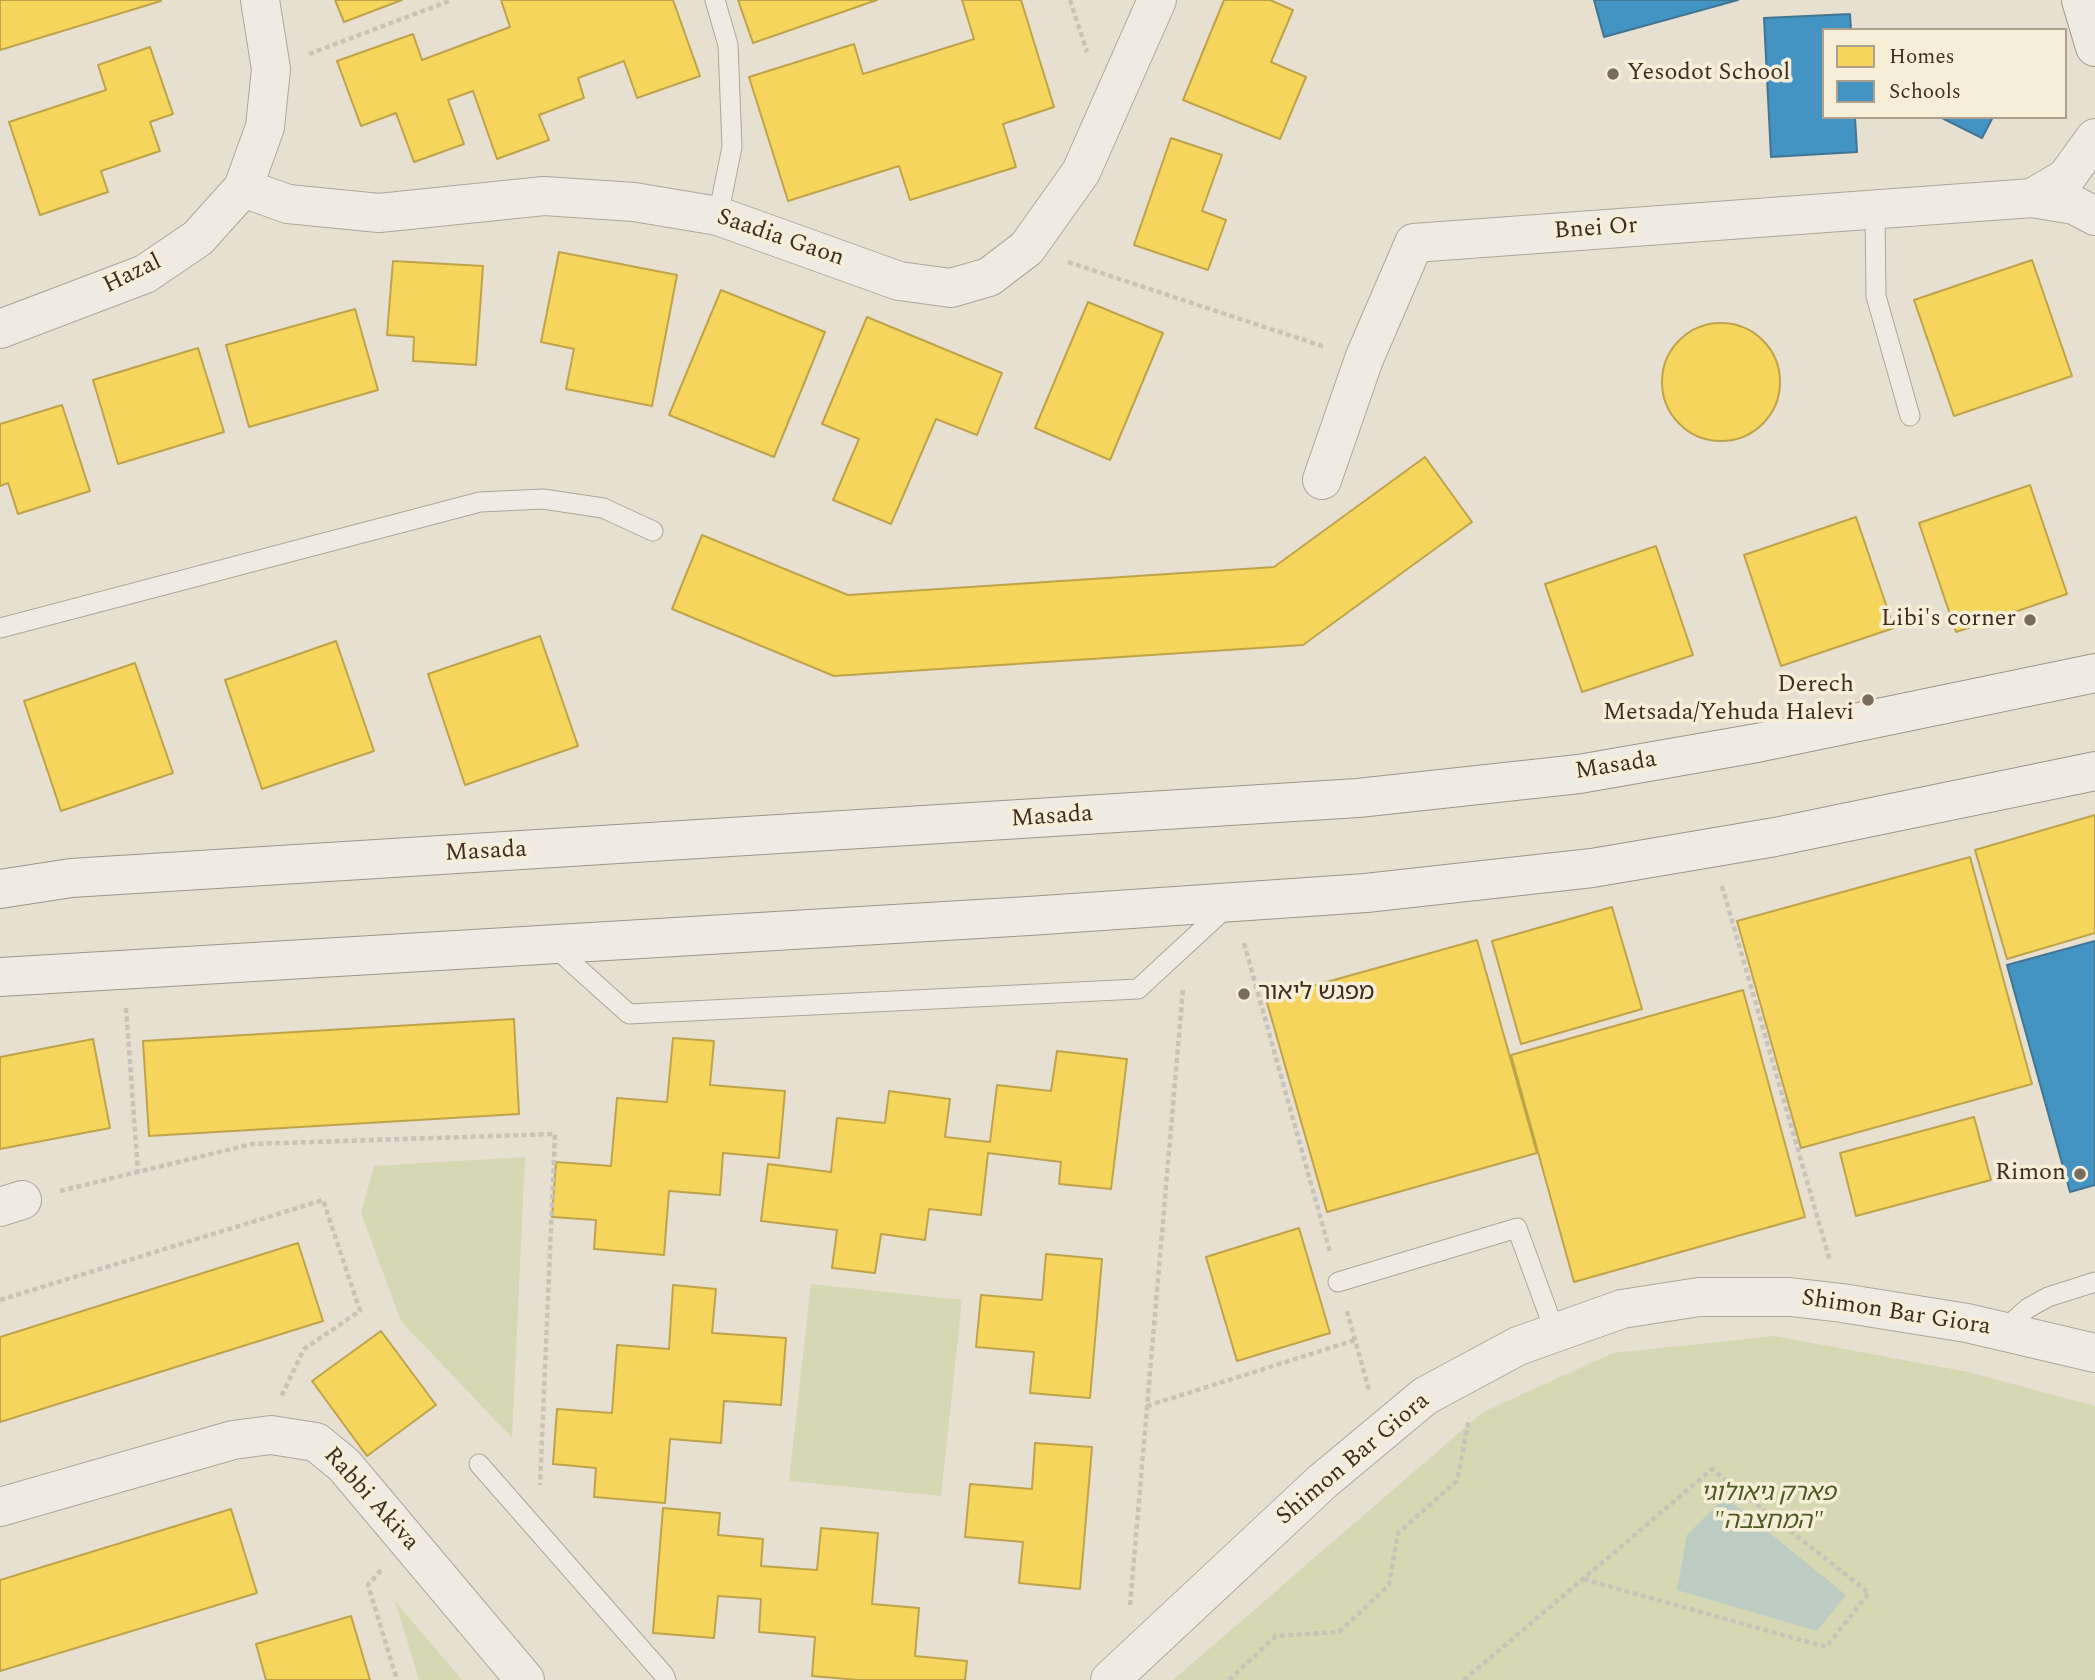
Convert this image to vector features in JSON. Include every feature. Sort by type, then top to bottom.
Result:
[{"type":"street","points":[[243,188],[265,127],[271,69],[260,0]]},
{"type":"street","name":"Saadia Gaon","points":[[243,188],[288,204],[379,213],[544,195],[634,202],[718,216],[899,281],[951,288],[989,277],[1027,248],[1080,172],[1157,0]]},
{"type":"street","points":[[2081,0],[2095,47]]},
{"type":"street","name":"Bnei Or","points":[[2032,198],[2066,178],[2095,138]]},
{"type":"street","name":"Hazal","points":[[0,329],[145,274],[198,238],[243,188]]},
{"type":"street","name":"Bnei Or","points":[[1322,480],[1364,359],[1414,243],[2032,198],[2074,205],[2095,216]]},
{"type":"street","name":"Masada","points":[[0,889],[71,878],[983,823],[1372,796],[1579,774],[1757,743],[2095,673]]},
{"type":"street","points":[[0,977],[1366,893],[1579,870],[1711,848],[2095,771]]},
{"type":"street","name":"Shimon Bar Giora","points":[[1117,1673],[1323,1481],[1425,1396],[1518,1346],[1622,1308],[1699,1297],[1790,1297],[1966,1323],[2095,1353]]},
{"type":"street","name":"Rabbi Akiva","points":[[0,1507],[233,1440],[271,1435],[316,1442],[344,1465],[526,1680]]},
{"type":"lane","points":[[715,0],[728,45],[732,148],[718,216]]},
{"type":"lane","points":[[1875,209],[1876,296],[1909,416]]},
{"type":"lane","points":[[0,628],[480,502],[543,499],[603,508],[653,531]]},
{"type":"lane","points":[[552,945],[629,1014],[1138,989],[1232,902]]},
{"type":"lane","points":[[1338,1282],[1517,1228],[1555,1332]]},
{"type":"lane","points":[[2002,1331],[2028,1308],[2048,1297],[2095,1282]]},
{"type":"lane","points":[[478,1464],[666,1680]]},
{"type":"path","points":[[271,69],[452,0]]},
{"type":"path","points":[[1027,248],[1364,359]]},
{"type":"path","points":[[1711,848],[1842,1303]]},
{"type":"path","points":[[1232,902],[1381,1433]]},
{"type":"path","points":[[1117,1673],[1147,1406],[1187,943]]},
{"type":"path","points":[[124,971],[138,1172]]},
{"type":"path","points":[[11,1203],[252,1144],[555,1134],[538,1533]]},
{"type":"path","points":[[0,1300],[323,1200],[360,1311],[304,1349],[280,1398],[271,1435]]},
{"type":"path","points":[[1147,1406],[1355,1340]]},
{"type":"path","points":[[1229,1680],[1276,1636],[1339,1632],[1388,1584],[1398,1533],[1457,1481],[1479,1368]]},
{"type":"path","points":[[1464,1680],[1712,1469],[1869,1593],[1826,1647],[1583,1579]]},
{"type":"path","points":[[397,1680],[368,1585],[408,1541]]},
{"type":"green space","points":[[525,1157],[512,1438],[401,1321],[361,1213],[374,1166]]},
{"type":"green space","points":[[811,1284],[962,1300],[941,1496],[789,1481]]},
{"type":"green space","name":"פארק גיאולוגי \"המחצבה\"","points":[[1775,1336],[1968,1372],[2095,1406],[2095,1680],[1173,1680],[1483,1412],[1613,1353]]},
{"type":"green space","points":[[395,1601],[462,1680],[419,1680]]},
{"type":"shaded area","points":[[1725,1497],[1846,1595],[1817,1631],[1677,1590],[1687,1535]]},
{"type":"building: Homes","points":[[0,0],[161,0],[161,1],[0,50]]},
{"type":"building: Homes","points":[[335,0],[402,0],[344,22]]},
{"type":"building: Homes","points":[[501,0],[673,0],[700,76],[637,98],[624,61],[578,78],[584,98],[539,115],[549,140],[497,159],[473,91],[448,100],[464,144],[414,162],[396,113],[361,126],[337,61],[413,34],[422,60],[510,27]]},
{"type":"building: Homes","points":[[738,0],[877,0],[753,43]]},
{"type":"building: Homes","points":[[962,0],[1021,0],[1054,107],[1003,124],[1016,167],[910,200],[899,166],[788,201],[749,77],[854,44],[863,74],[974,39]]},
{"type":"building: Homes","points":[[1224,0],[1270,0],[1293,10],[1271,62],[1306,77],[1280,139],[1183,100]]},
{"type":"building: Homes","points":[[150,47],[173,114],[150,122],[160,151],[101,171],[108,192],[40,215],[9,122],[106,90],[98,65]]},
{"type":"building: Homes","points":[[1171,138],[1222,155],[1202,211],[1226,220],[1208,270],[1134,245]]},
{"type":"building: Homes","points":[[559,252],[677,275],[652,406],[566,389],[574,349],[541,342]]},
{"type":"building: Homes","points":[[2032,260],[2072,376],[1954,416],[1914,300]]},
{"type":"building: Homes","points":[[393,261],[483,266],[476,365],[413,361],[414,337],[387,335]]},
{"type":"building: Homes","points":[[721,290],[825,332],[774,457],[669,415]]},
{"type":"building: Homes","points":[[1088,302],[1163,333],[1110,460],[1035,428]]},
{"type":"building: Homes","points":[[355,309],[378,390],[249,427],[226,345]]},
{"type":"building: Homes","points":[[867,317],[1002,373],[977,435],[936,419],[891,524],[833,500],[859,439],[822,424]]},
{"type":"building: Homes","points":[[1721,323],[1754,333],[1770,349],[1780,382],[1770,415],[1754,431],[1721,441],[1688,431],[1672,415],[1662,382],[1672,349],[1688,333]]},
{"type":"building: Homes","points":[[198,348],[224,432],[118,464],[93,380]]},
{"type":"building: Homes","points":[[62,405],[90,491],[18,514],[8,483],[0,486],[0,424]]},
{"type":"building: Homes","points":[[1425,457],[1472,522],[1303,645],[834,676],[672,609],[702,535],[848,595],[1274,567]]},
{"type":"building: Homes","points":[[2030,485],[2067,594],[1956,632],[1919,523]]},
{"type":"building: Homes","points":[[1856,517],[1894,628],[1781,666],[1744,555]]},
{"type":"building: Homes","points":[[1656,546],[1693,655],[1582,692],[1545,584]]},
{"type":"building: Homes","points":[[540,636],[578,746],[465,785],[428,674]]},
{"type":"building: Homes","points":[[336,641],[374,751],[262,789],[225,680]]},
{"type":"building: Homes","points":[[135,663],[173,773],[61,811],[24,701]]},
{"type":"building: Homes","points":[[2095,815],[2095,933],[2007,959],[1975,850]]},
{"type":"building: Homes","points":[[1970,857],[2032,1084],[1801,1148],[1737,921]]},
{"type":"building: Homes","points":[[1612,907],[1642,1009],[1521,1044],[1492,941]]},
{"type":"building: Homes","points":[[1477,940],[1537,1153],[1327,1212],[1266,999]]},
{"type":"building: Homes","points":[[1743,990],[1805,1217],[1574,1282],[1511,1055]]},
{"type":"building: Homes","points":[[514,1019],[519,1114],[149,1136],[143,1041]]},
{"type":"building: Homes","points":[[673,1038],[714,1041],[710,1085],[785,1091],[779,1158],[723,1153],[720,1195],[669,1191],[664,1255],[594,1249],[596,1220],[552,1217],[556,1162],[611,1166],[617,1098],[667,1102]]},
{"type":"building: Homes","points":[[93,1039],[110,1128],[0,1149],[0,1057]]},
{"type":"building: Homes","points":[[1057,1051],[1127,1059],[1111,1189],[1059,1184],[1061,1162],[988,1153],[981,1215],[929,1209],[925,1240],[881,1234],[875,1273],[832,1268],[837,1230],[761,1221],[768,1164],[831,1172],[837,1118],[885,1123],[889,1091],[950,1099],[945,1137],[990,1142],[997,1085],[1051,1091]]},
{"type":"building: Homes","points":[[1974,1117],[1991,1180],[1856,1216],[1840,1153]]},
{"type":"building: Homes","points":[[1299,1228],[1330,1333],[1237,1361],[1206,1257]]},
{"type":"building: Homes","points":[[298,1243],[323,1321],[0,1422],[0,1337]]},
{"type":"building: Homes","points":[[1046,1254],[1102,1259],[1090,1398],[1030,1393],[1034,1352],[976,1347],[981,1295],[1042,1300]]},
{"type":"building: Homes","points":[[673,1285],[716,1289],[712,1333],[786,1338],[781,1405],[724,1401],[721,1443],[670,1439],[665,1503],[594,1497],[596,1468],[553,1464],[557,1409],[612,1413],[617,1345],[669,1349]]},
{"type":"building: Homes","points":[[381,1331],[436,1405],[367,1456],[312,1381]]},
{"type":"building: Homes","points":[[1035,1443],[1092,1447],[1080,1589],[1019,1583],[1023,1542],[965,1537],[970,1484],[1032,1489]]},
{"type":"building: Homes","points":[[663,1508],[720,1513],[718,1535],[763,1539],[761,1566],[817,1570],[821,1528],[878,1533],[872,1604],[919,1608],[915,1656],[967,1661],[965,1680],[858,1680],[812,1676],[815,1637],[759,1632],[761,1599],[718,1596],[714,1638],[653,1633]]},
{"type":"building: Homes","points":[[231,1509],[257,1593],[0,1671],[0,1580]]},
{"type":"building: Homes","points":[[351,1616],[370,1680],[266,1680],[256,1644]]},
{"type":"building: Schools","points":[[1594,0],[1738,0],[1604,37]]},
{"type":"building: Schools","points":[[1850,14],[1851,28],[1822,28],[1822,119],[1855,119],[1857,152],[1771,157],[1764,18]]},
{"type":"building: Schools","points":[[1944,119],[1992,119],[1982,138]]},
{"type":"building: Schools","points":[[2095,941],[2095,1185],[2070,1192],[2007,965]]},
{"type":"place","name":"Yesodot School","points":[[1613,74]]},
{"type":"place","name":"Libi's corner","points":[[2030,620]]},
{"type":"place","name":"Derech Metsada/Yehuda Halevi","points":[[1868,700]]},
{"type":"place","name":"מפגש ליאור","points":[[1244,994]]},
{"type":"place","name":"Rimon","points":[[2080,1174]]}]
